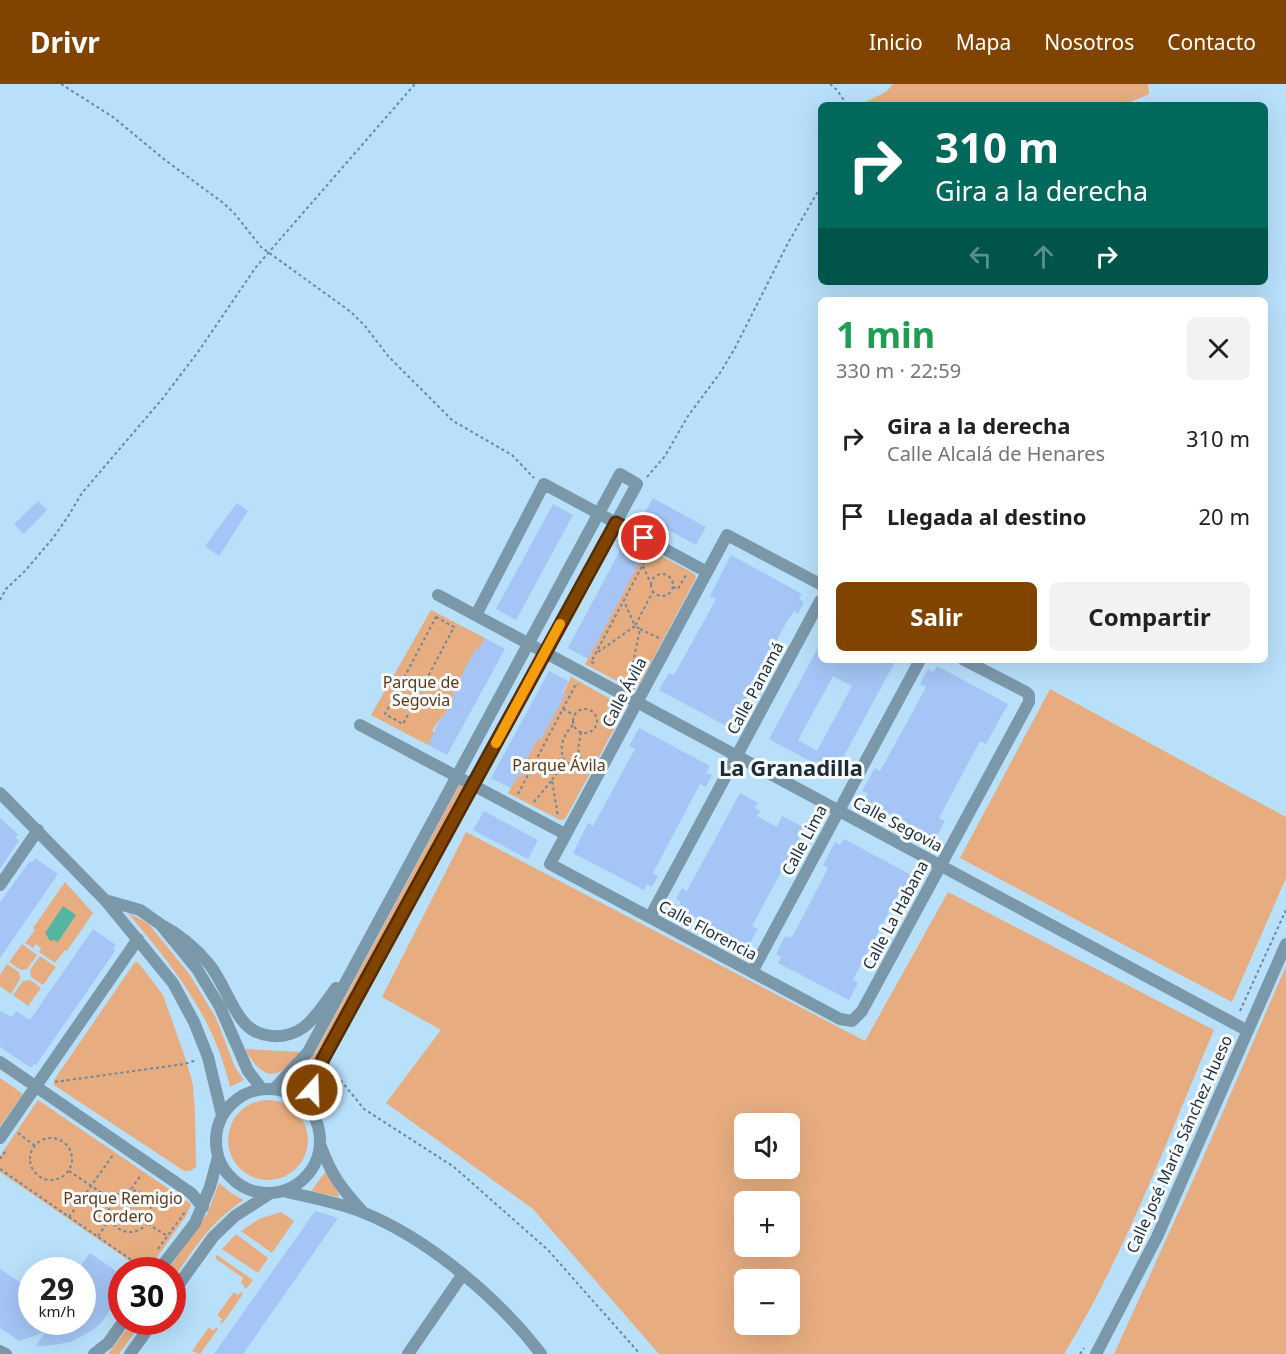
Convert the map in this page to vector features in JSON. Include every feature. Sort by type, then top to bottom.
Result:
[{"type":"street","points":[[268,1089],[308,1052],[620,474],[637,484],[323,1059],[306,1105]]},
{"type":"street","points":[[476,615],[544,484],[707,572]]},
{"type":"street","name":"Calle Ávila","points":[[550,864],[727,535],[818,583]]},
{"type":"street","name":"Calle Segovia","points":[[438,595],[1248,1031]]},
{"type":"street","name":"Calle Panamá","points":[[650,917],[818,605]]},
{"type":"street","name":"Calle Lima","points":[[752,972],[918,663]]},
{"type":"street","name":"Calle La Habana","points":[[852,1021],[862,1011],[1029,702],[1029,695],[970,663]]},
{"type":"street","points":[[360,725],[566,834]]},
{"type":"street","points":[[0,793],[105,900],[173,983],[194,1022],[208,1057],[222,1115]]},
{"type":"street","points":[[0,885],[38,830]]},
{"type":"street","name":"Calle Florencia","points":[[550,864],[840,1019],[852,1021]]},
{"type":"street","points":[[105,900],[140,910],[183,936],[209,964],[243,1021],[254,1031],[273,1037],[288,1035],[304,1027],[354,967]]},
{"type":"street","points":[[160,924],[197,969],[220,1007],[248,1071],[268,1089]]},
{"type":"street","points":[[6,1140],[35,1087],[138,939]]},
{"type":"street","name":"Calle José María Sánchez Hueso","points":[[1096,1354],[1157,1237],[1286,944]]},
{"type":"street","points":[[0,1062],[191,1192],[203,1207]]},
{"type":"street","points":[[363,1212],[340,1187],[329,1170],[320,1144],[319,1130],[306,1105],[291,1095],[268,1089],[246,1093],[232,1102],[222,1115],[215,1143],[218,1157],[226,1172],[238,1184],[254,1191],[277,1192],[324,1200],[363,1212],[406,1235],[463,1274],[510,1317],[541,1354]]},
{"type":"street","points":[[186,1275],[213,1237],[235,1216],[277,1192],[292,1187],[306,1176],[316,1161],[320,1144]]},
{"type":"street","points":[[169,1257],[195,1223],[203,1207],[218,1157]]},
{"type":"street","points":[[408,1354],[463,1274]]},
{"type":"street","points":[[94,1354],[114,1335]]},
{"type":"street","points":[[130,1354],[144,1335]]},
{"type":"street","points":[[0,1351],[6,1354]]},
{"type":"path","points":[[61,84],[104,111],[207,190],[234,213],[261,247],[351,312],[388,356],[453,421],[512,454],[531,476],[544,484]]},
{"type":"path","points":[[0,600],[6,589],[53,538],[82,493],[163,398],[198,352],[256,267],[415,84]]},
{"type":"path","points":[[830,84],[845,102]]},
{"type":"path","points":[[637,484],[649,475],[665,456],[688,416],[720,373],[788,243],[818,191]]},
{"type":"path","points":[[591,662],[649,554]]},
{"type":"path","points":[[673,587],[678,589],[692,564]]},
{"type":"path","points":[[596,654],[634,626],[652,591],[643,566]]},
{"type":"path","points":[[651,584],[657,575],[664,574],[670,577],[673,587],[670,594],[663,597],[652,591]]},
{"type":"path","points":[[624,601],[634,626],[670,642]]},
{"type":"path","points":[[436,618],[454,627],[403,724],[385,714],[436,618]]},
{"type":"path","points":[[640,629],[629,682],[646,687]]},
{"type":"path","points":[[518,794],[576,684]]},
{"type":"path","points":[[581,732],[592,730],[597,723],[596,716],[586,708],[578,710],[574,715],[573,725],[566,732],[561,744],[562,757],[570,764],[581,761],[600,771]]},
{"type":"path","points":[[563,710],[574,715]]},
{"type":"path","points":[[573,725],[581,732]]},
{"type":"path","points":[[581,732],[578,749],[581,761]]},
{"type":"path","points":[[534,802],[565,762]]},
{"type":"path","points":[[552,780],[559,815]]},
{"type":"path","points":[[1211,1078],[1286,910]]},
{"type":"path","points":[[52,1083],[184,1064],[208,1057]]},
{"type":"path","points":[[323,1059],[364,1109],[454,1167],[548,1250],[640,1354]]},
{"type":"path","points":[[18,1133],[34,1145]]},
{"type":"path","points":[[46,1138],[60,1139],[66,1143],[73,1156],[69,1171],[59,1179],[52,1180],[38,1176],[33,1171],[29,1158],[34,1145],[46,1138]]},
{"type":"path","points":[[0,1159],[6,1140]]},
{"type":"path","points":[[1139,1242],[1178,1154]]},
{"type":"path","points":[[69,1217],[113,1155]]},
{"type":"path","points":[[0,1169],[128,1257]]},
{"type":"path","points":[[69,1171],[112,1200]]},
{"type":"path","points":[[130,1190],[142,1174]]},
{"type":"path","points":[[130,1190],[139,1192],[150,1202],[151,1217],[148,1224],[137,1232],[130,1233],[117,1228],[110,1219],[108,1210],[112,1200],[119,1193],[130,1190]]},
{"type":"path","points":[[156,1251],[189,1206]]},
{"type":"path","points":[[98,1236],[110,1219]]},
{"type":"path","points":[[148,1224],[167,1236]]},
{"type":"path","points":[[1080,1354],[1086,1344]]},
{"type":"green space","points":[[893,84],[1148,84],[1149,94],[1130,102],[865,102],[886,92]]},
{"type":"green space","points":[[647,548],[695,574],[696,578],[638,687],[634,690],[585,664]]},
{"type":"green space","name":"Parque de Segovia","points":[[431,610],[485,638],[479,650],[476,649],[443,718],[441,717],[432,731],[435,733],[428,745],[371,715]]},
{"type":"green space","name":"Parque Ávila","points":[[571,677],[623,706],[624,711],[565,819],[560,820],[508,793],[517,776],[520,777],[525,769],[525,762],[538,738],[541,739]]},
{"type":"green space","points":[[1050,689],[1286,817],[1286,878],[1232,1002],[960,858]]},
{"type":"green space","points":[[460,784],[464,787],[313,1069],[308,1089],[292,1080],[308,1066]]},
{"type":"green space","points":[[466,832],[865,1041],[948,892],[1214,1030],[1126,1236],[1086,1316],[1064,1354],[659,1354],[533,1209],[386,1103],[441,1030],[382,997]]},
{"type":"green space","points":[[65,882],[93,913],[67,951],[65,950],[55,963],[39,952],[41,948],[36,944],[33,948],[25,943],[35,930],[33,928]],"holes":[[[76,915],[58,941],[54,939],[50,941],[48,935]]]},
{"type":"green space","points":[[128,913],[148,923],[190,975],[216,1018],[235,1067],[244,1080],[230,1087],[213,1037],[190,994],[161,953]]},
{"type":"green space","points":[[22,944],[37,955],[27,969],[21,970],[9,962]]},
{"type":"green space","points":[[40,956],[56,967],[43,985],[31,977],[30,970]]},
{"type":"green space","points":[[135,962],[138,962],[163,995],[193,1085],[196,1167],[190,1171],[184,1171],[54,1085],[54,1080]]},
{"type":"green space","points":[[7,964],[19,972],[20,979],[11,994],[0,986],[0,975]]},
{"type":"green space","points":[[1286,966],[1286,1354],[1114,1354],[1199,1167]]},
{"type":"green space","points":[[30,980],[41,988],[28,1006],[13,995],[23,981]]},
{"type":"green space","points":[[245,1049],[301,1052],[286,1068],[272,1074],[259,1068]]},
{"type":"green space","points":[[0,1078],[23,1094],[0,1126]]},
{"type":"green space","name":"Parque Remigio Cordero","points":[[38,1100],[191,1204],[186,1216],[157,1257],[124,1257],[0,1172],[0,1156]]},
{"type":"green space","points":[[268,1100],[283,1103],[296,1112],[305,1125],[308,1140],[305,1155],[296,1168],[283,1177],[268,1180],[253,1177],[240,1168],[231,1155],[228,1140],[231,1125],[240,1112],[253,1103]]},
{"type":"green space","points":[[326,1171],[339,1195],[338,1197],[311,1191]]},
{"type":"green space","points":[[219,1183],[244,1200],[213,1226],[186,1260],[186,1257],[177,1257],[207,1214]]},
{"type":"green space","points":[[281,1212],[294,1221],[272,1253],[241,1231],[259,1219]]},
{"type":"green space","points":[[236,1234],[268,1258],[258,1273],[222,1249]]},
{"type":"green space","points":[[217,1255],[253,1280],[246,1289],[241,1282],[243,1278],[215,1258]]},
{"type":"green space","points":[[234,1292],[238,1295],[241,1292],[243,1294],[222,1324],[220,1322],[222,1319],[217,1315]]},
{"type":"green space","points":[[209,1327],[213,1331],[216,1327],[218,1329],[200,1354],[192,1351]]},
{"type":"green space","points":[[122,1335],[133,1335],[119,1354],[108,1354]]},
{"type":"shaded area","points":[[63,906],[76,915],[58,942],[50,941],[45,933]]},
{"type":"building","points":[[653,498],[706,527],[696,545],[643,516]]},
{"type":"building","points":[[38,501],[47,510],[24,534],[14,524]]},
{"type":"building","points":[[237,503],[248,511],[219,556],[205,546]]},
{"type":"building","points":[[553,504],[573,515],[516,620],[496,609]]},
{"type":"building","points":[[624,543],[644,554],[588,659],[568,648]]},
{"type":"building","points":[[731,555],[802,594],[799,599],[804,602],[798,614],[794,612],[786,623],[740,711],[745,713],[739,725],[733,722],[730,728],[659,690],[669,673],[674,675],[716,599],[710,596]]},
{"type":"building","points":[[485,638],[505,649],[447,755],[428,745],[455,694],[452,693],[476,648],[479,650]]},
{"type":"building","points":[[818,648],[818,663],[894,663],[834,774],[769,739]],"holes":[[[833,676],[852,686],[817,751],[798,740]]]},
{"type":"building","points":[[937,666],[1008,704],[986,744],[980,741],[939,818],[945,821],[935,839],[864,800],[868,794],[862,791],[875,768],[880,771],[916,706],[926,687],[920,684],[928,669],[933,672]]},
{"type":"building","points":[[549,671],[568,681],[562,693],[565,695],[541,740],[538,738],[525,762],[527,763],[520,778],[517,776],[511,788],[491,778]]},
{"type":"building","points":[[639,728],[710,766],[706,773],[712,775],[706,787],[700,784],[653,873],[658,876],[652,887],[647,884],[644,890],[573,853],[588,823],[593,826],[635,749],[629,746]]},
{"type":"building","points":[[740,793],[758,803],[755,808],[760,811],[757,816],[777,827],[782,816],[805,828],[752,926],[758,929],[748,947],[678,908],[681,902],[676,899],[682,888],[687,891]]},
{"type":"building","points":[[484,811],[538,840],[528,859],[473,830]]},
{"type":"building","points":[[0,818],[18,834],[15,838],[19,840],[0,869]]},
{"type":"building","points":[[844,839],[915,877],[905,894],[900,891],[853,980],[858,983],[849,1000],[778,963],[781,957],[776,954],[785,936],[790,938],[794,934],[828,868],[823,865],[835,842],[840,845]]},
{"type":"building","points":[[35,858],[58,874],[0,958],[0,902],[30,861],[32,863]]},
{"type":"building","points":[[93,929],[116,945],[113,949],[115,951],[36,1065],[34,1064],[31,1068],[0,1047],[0,1011],[12,1017],[16,1011],[30,1020]]},
{"type":"building","points":[[315,1211],[338,1218],[243,1354],[214,1354]]},
{"type":"building","points":[[96,1257],[108,1265],[108,1313],[96,1327]]},
{"type":"building","points":[[0,1269],[18,1281],[18,1335],[36,1335],[19,1341],[0,1328]]},
{"type":"building","points":[[43,1335],[83,1335],[71,1342],[36,1346]]},
{"type":"slow traffic","points":[[496,743],[560,624]]},
{"type":"district","name":"La Granadilla","points":[[791,768]]},
{"type":"route","points":[[312,1090],[323,1059],[616,523],[644,538]]}]
